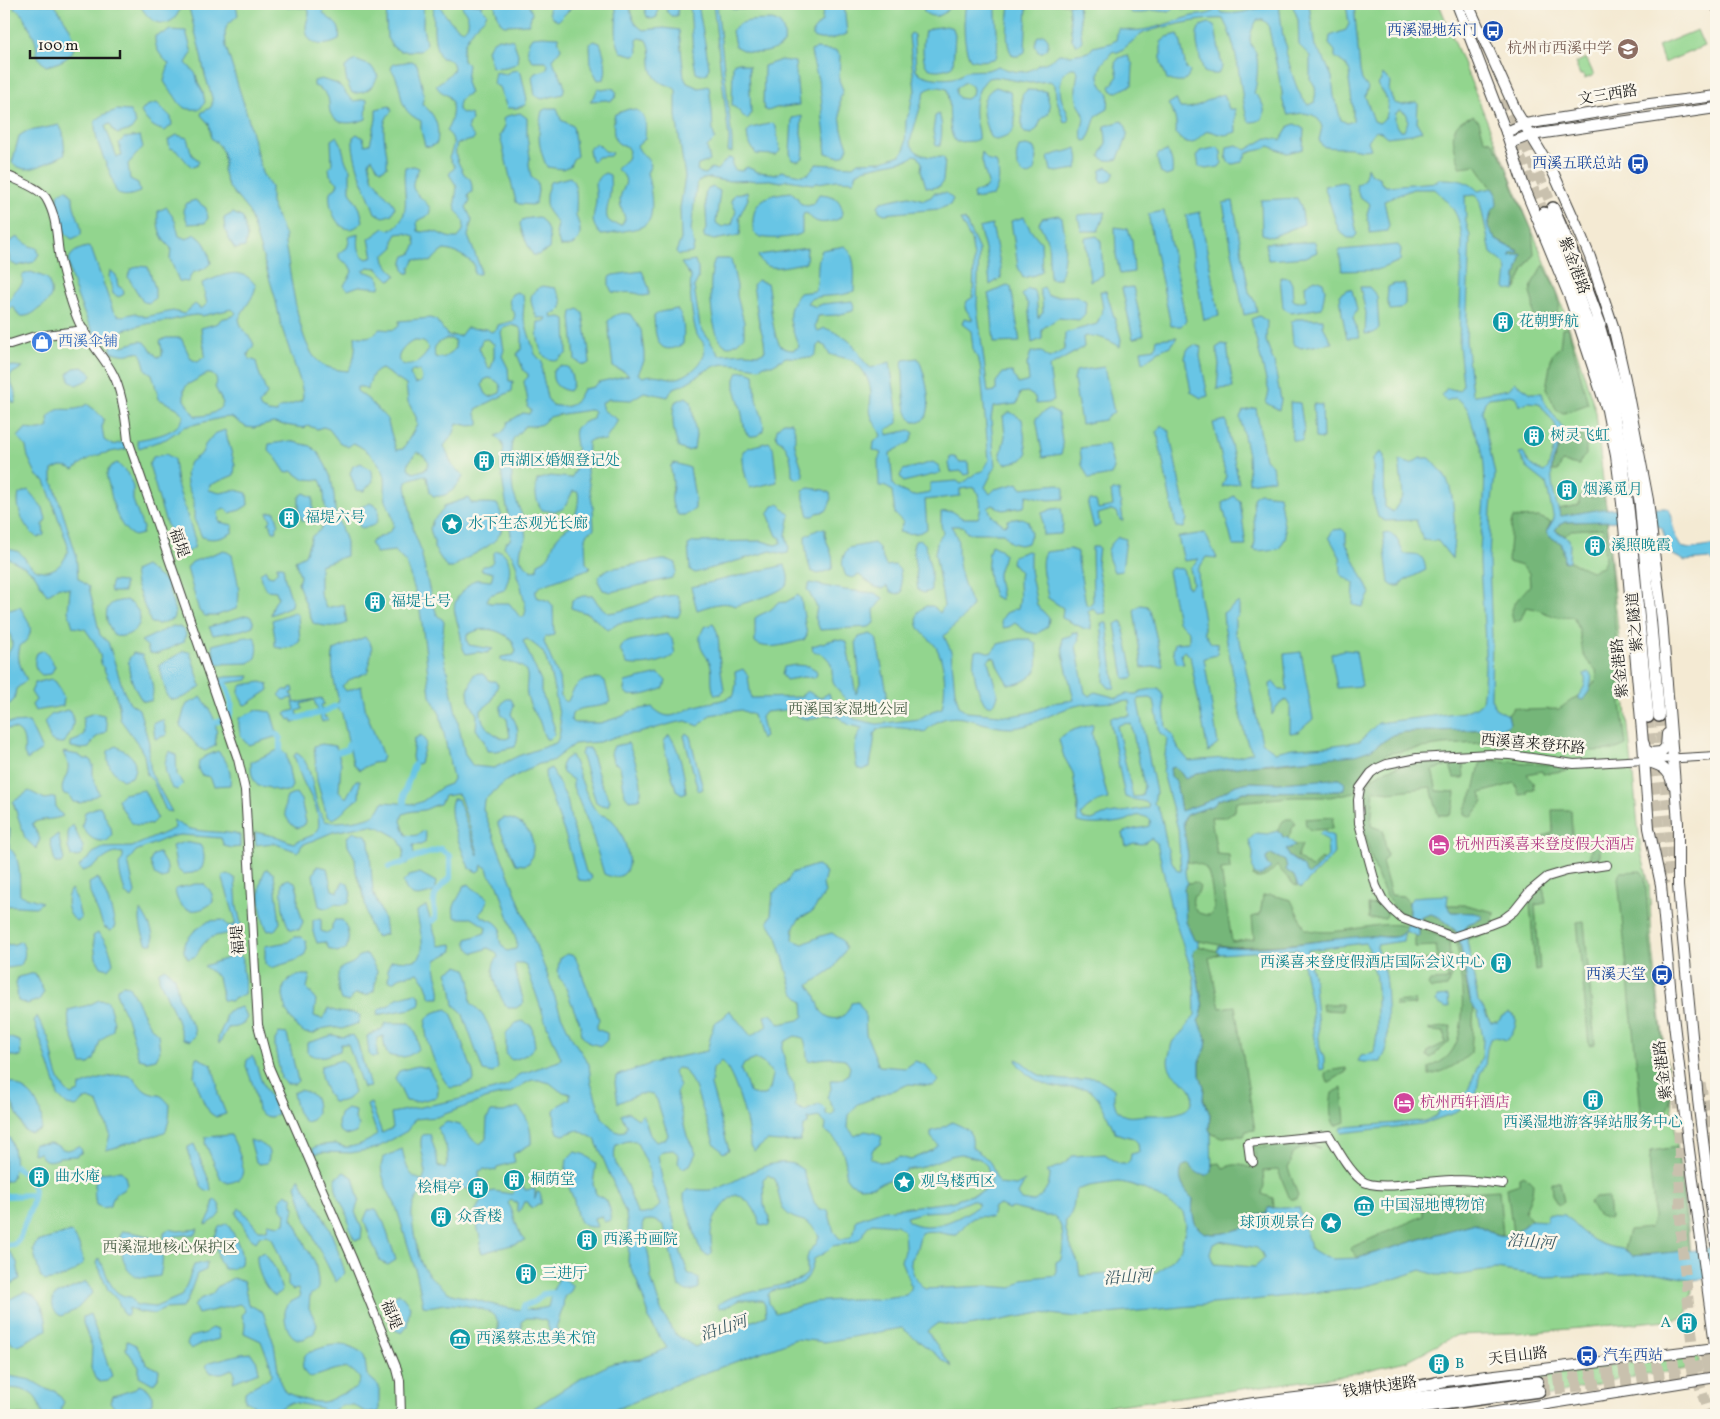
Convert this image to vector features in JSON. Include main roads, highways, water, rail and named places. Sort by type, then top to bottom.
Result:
[{"type":"highway","points":[[1548,210],[1583,278],[1618,435],[1625,502]]},
{"type":"highway","points":[[1592,319],[1630,406]]},
{"type":"highway","points":[[1592,319],[1607,410]]},
{"type":"highway","name":"紫金港路","points":[[1592,319],[1626,420],[1644,501],[1647,526]]},
{"type":"highway","points":[[1639,453],[1644,501]]},
{"type":"highway","points":[[1616,456],[1625,502]]},
{"type":"highway","name":"紫之隧道","points":[[1625,502],[1653,716],[1647,526]]},
{"type":"highway","points":[[1245,1415],[1299,1404],[1352,1399],[1443,1382]]},
{"type":"highway","name":"钱塘快速路","points":[[1286,1415],[1538,1387],[1362,1415]]},
{"type":"main road","name":"紫金港路","points":[[1457,4],[1506,132],[1525,189],[1570,298],[1607,410],[1616,456]]},
{"type":"main road","name":"紫金港路","points":[[1468,4],[1516,110],[1553,172],[1590,256],[1613,326],[1639,453]]},
{"type":"main road","name":"文三西路","points":[[1506,132],[1525,124],[1650,104],[1716,96]]},
{"type":"main road","name":"文三西路","points":[[1510,143],[1531,135],[1716,108]]},
{"type":"main road","name":"紫金港路","points":[[1647,526],[1661,609],[1678,823],[1678,886],[1698,1100],[1716,1244]]},
{"type":"main road","name":"紫金港路","points":[[1627,527],[1649,828],[1661,885],[1681,1083],[1703,1246],[1705,1280],[1716,1349]]},
{"type":"main road","points":[[1643,743],[1648,751],[1654,753],[1661,752],[1668,744],[1661,609]]},
{"type":"main road","points":[[1644,761],[1662,767],[1670,775],[1678,852]]},
{"type":"main road","name":"天目山路","points":[[1176,1415],[1324,1394],[1443,1382],[1716,1349]]},
{"type":"main road","points":[[1478,1415],[1716,1377]]},
{"type":"water","points":[[14,4],[54,4],[72,32],[73,49],[69,56],[60,62],[46,66],[39,59],[32,34],[20,11],[14,9]]},
{"type":"water","points":[[140,4],[181,4],[174,19],[162,23],[150,18]]},
{"type":"water","name":"沿山河","points":[[188,4],[236,4],[238,15],[227,25],[225,32],[226,47],[247,114],[262,173],[271,187],[271,203],[285,236],[299,321],[309,349],[316,359],[323,365],[335,369],[348,371],[354,354],[355,336],[368,337],[379,329],[394,329],[399,326],[399,321],[430,318],[436,320],[448,336],[460,336],[466,328],[487,329],[491,332],[497,329],[498,325],[513,321],[515,315],[509,302],[512,294],[517,292],[523,295],[523,316],[535,354],[542,362],[547,398],[552,405],[568,406],[575,402],[583,389],[593,387],[599,382],[629,375],[613,367],[608,321],[618,314],[630,314],[641,330],[644,361],[638,374],[643,377],[654,375],[673,378],[681,377],[690,372],[702,360],[705,350],[702,341],[697,335],[694,322],[691,277],[681,263],[695,261],[698,268],[698,279],[694,287],[700,326],[719,355],[759,354],[765,351],[753,285],[757,280],[767,283],[778,342],[782,347],[793,350],[799,347],[790,319],[794,300],[799,293],[815,291],[822,250],[845,246],[849,250],[853,261],[854,291],[810,299],[807,303],[816,307],[822,304],[852,301],[853,311],[837,315],[818,316],[815,327],[818,331],[825,328],[850,342],[865,363],[871,368],[890,362],[898,423],[887,429],[887,435],[910,430],[914,433],[910,442],[890,453],[893,485],[897,489],[913,496],[930,493],[930,483],[957,481],[961,484],[983,471],[989,460],[980,364],[973,349],[971,331],[962,324],[964,318],[973,320],[965,308],[967,301],[973,297],[974,258],[971,240],[960,220],[965,220],[979,250],[977,306],[988,392],[996,391],[996,382],[1003,373],[1012,372],[1018,384],[1029,381],[1027,364],[1031,352],[1042,352],[1049,358],[1064,350],[1065,333],[1097,324],[1103,309],[1100,291],[1106,291],[1121,339],[1120,347],[1097,337],[1083,337],[1084,347],[1049,367],[1054,400],[1048,403],[1036,404],[1035,397],[1027,392],[1020,393],[1017,404],[993,407],[991,419],[995,467],[985,487],[990,494],[995,489],[1018,483],[1021,488],[1058,484],[1064,488],[1064,499],[1049,500],[1027,495],[1024,507],[1003,510],[993,505],[988,508],[992,516],[1004,525],[1008,524],[1007,520],[1022,518],[1028,521],[1031,534],[1028,543],[1020,545],[1011,543],[1003,533],[967,533],[963,526],[951,526],[958,541],[960,569],[972,605],[944,636],[951,651],[955,691],[959,706],[967,712],[1011,716],[1032,712],[1052,703],[1074,700],[1063,654],[1062,638],[1072,635],[1072,632],[1078,633],[1079,639],[1076,646],[1085,693],[1090,696],[1095,692],[1117,698],[1127,694],[1137,694],[1141,691],[1159,688],[1163,696],[1166,727],[1174,737],[1178,748],[1189,761],[1236,757],[1253,752],[1248,745],[1242,724],[1224,625],[1223,613],[1239,602],[1239,615],[1235,619],[1235,634],[1240,641],[1262,742],[1275,752],[1292,748],[1329,746],[1360,741],[1378,723],[1463,712],[1476,707],[1482,702],[1485,650],[1480,550],[1484,461],[1481,444],[1467,408],[1455,398],[1446,401],[1442,395],[1447,388],[1459,391],[1463,385],[1459,345],[1462,239],[1459,222],[1451,206],[1435,189],[1413,189],[1384,201],[1389,225],[1387,231],[1370,233],[1367,214],[1370,204],[1359,196],[1356,185],[1363,180],[1367,167],[1370,173],[1380,178],[1381,183],[1386,186],[1437,182],[1438,179],[1444,179],[1464,182],[1478,191],[1492,188],[1496,194],[1497,205],[1491,212],[1488,227],[1496,240],[1520,252],[1511,253],[1510,256],[1522,254],[1516,276],[1515,291],[1506,289],[1507,270],[1504,264],[1491,253],[1479,198],[1475,195],[1465,196],[1466,222],[1470,236],[1466,340],[1473,395],[1509,389],[1515,382],[1531,393],[1542,393],[1545,403],[1563,428],[1552,465],[1554,491],[1561,516],[1602,509],[1666,508],[1671,514],[1674,532],[1681,547],[1690,549],[1716,545],[1716,563],[1709,559],[1685,561],[1669,553],[1662,528],[1643,523],[1615,521],[1565,522],[1559,525],[1555,530],[1569,539],[1570,546],[1569,561],[1564,562],[1561,543],[1549,537],[1547,530],[1554,519],[1546,483],[1527,468],[1519,453],[1523,452],[1531,464],[1544,472],[1548,468],[1558,435],[1555,424],[1539,403],[1527,402],[1519,406],[1516,397],[1511,395],[1489,398],[1485,402],[1482,411],[1495,475],[1491,509],[1489,563],[1492,635],[1491,698],[1495,708],[1508,715],[1510,723],[1506,727],[1495,729],[1404,732],[1393,735],[1370,750],[1355,755],[1251,765],[1196,773],[1185,779],[1175,767],[1170,768],[1171,776],[1176,782],[1181,811],[1207,802],[1236,785],[1249,782],[1280,783],[1339,779],[1345,783],[1344,789],[1339,791],[1244,792],[1218,800],[1214,805],[1186,815],[1183,822],[1188,856],[1185,871],[1188,883],[1184,888],[1186,922],[1194,940],[1198,941],[1198,946],[1194,950],[1193,955],[1203,1007],[1198,1021],[1207,1039],[1206,1048],[1200,1059],[1200,1075],[1204,1087],[1203,1099],[1210,1114],[1209,1129],[1211,1133],[1212,1172],[1203,1175],[1189,1164],[1183,1166],[1180,1175],[1181,1180],[1184,1188],[1193,1199],[1194,1220],[1202,1231],[1215,1234],[1253,1226],[1258,1214],[1266,1214],[1268,1208],[1299,1207],[1310,1248],[1325,1257],[1333,1259],[1358,1258],[1474,1223],[1504,1236],[1516,1231],[1531,1220],[1547,1221],[1547,1214],[1565,1215],[1595,1241],[1607,1246],[1623,1249],[1633,1256],[1716,1248],[1716,1276],[1694,1280],[1657,1273],[1546,1277],[1496,1269],[1460,1275],[1436,1275],[1421,1270],[1362,1287],[1245,1301],[1076,1317],[1041,1313],[963,1327],[938,1323],[927,1331],[952,1367],[902,1328],[825,1342],[796,1339],[681,1382],[622,1407],[595,1415],[523,1415],[578,1380],[613,1363],[641,1359],[667,1348],[649,1320],[637,1281],[628,1262],[629,1240],[626,1214],[595,1139],[578,1130],[563,1135],[558,1133],[554,1110],[570,1099],[570,1094],[560,1091],[550,1083],[532,1080],[510,1093],[488,1098],[437,1117],[415,1119],[407,1131],[377,1148],[351,1153],[323,1152],[314,1154],[313,1148],[333,1144],[344,1147],[353,1146],[374,1137],[377,1134],[367,1105],[371,1103],[382,1133],[393,1128],[391,1113],[456,1100],[507,1086],[518,1075],[559,1061],[561,1058],[547,1026],[526,965],[517,963],[514,966],[524,1003],[516,1008],[508,1008],[500,995],[494,978],[493,966],[498,957],[496,952],[488,948],[474,953],[467,945],[467,939],[485,933],[486,927],[472,918],[456,918],[454,914],[454,906],[463,886],[469,884],[488,899],[479,914],[493,921],[501,929],[500,941],[502,946],[507,951],[516,949],[517,943],[498,885],[489,875],[487,868],[482,865],[481,869],[477,872],[469,868],[459,843],[451,814],[453,799],[458,799],[478,856],[460,797],[458,794],[444,796],[440,804],[424,810],[403,814],[401,821],[406,835],[416,835],[424,830],[426,836],[425,842],[421,845],[413,845],[414,857],[409,859],[407,864],[402,863],[404,849],[397,837],[371,825],[333,832],[302,845],[298,852],[273,843],[256,845],[255,832],[278,837],[293,843],[313,835],[318,830],[317,810],[300,774],[294,756],[296,753],[306,762],[319,810],[325,821],[330,822],[366,818],[376,813],[383,802],[415,804],[450,784],[453,779],[440,714],[430,696],[419,603],[406,563],[395,551],[376,553],[370,543],[389,532],[393,527],[386,501],[385,477],[381,466],[368,452],[358,445],[353,443],[348,447],[339,442],[329,429],[323,427],[317,429],[309,426],[303,428],[273,423],[254,428],[246,427],[231,417],[184,427],[166,439],[139,448],[137,440],[170,431],[181,422],[184,416],[177,408],[159,399],[152,374],[146,370],[141,353],[125,354],[111,352],[111,345],[114,343],[111,339],[105,339],[100,342],[85,315],[71,277],[69,260],[72,255],[81,249],[91,248],[113,311],[117,315],[123,316],[135,313],[145,317],[173,311],[184,314],[195,304],[201,309],[207,304],[202,283],[224,275],[244,275],[256,286],[239,319],[242,328],[254,345],[248,354],[249,359],[256,361],[267,394],[259,405],[261,409],[277,413],[278,409],[302,401],[301,384],[281,325],[275,297],[249,212],[228,186],[223,170],[223,153],[219,145],[211,138],[209,124],[201,115],[202,112],[212,105],[212,98]],"holes":[[[232,309],[236,313],[233,316],[221,319],[218,323],[201,328],[205,356],[198,362],[191,359],[181,338],[166,338],[160,341],[162,356],[157,357],[145,342],[140,341],[123,346],[115,338],[123,330],[188,316],[202,316]],[[511,325],[519,327],[522,332],[522,348],[517,354],[524,371],[528,374],[524,381],[527,407],[531,410],[529,414],[523,413],[508,422],[501,434],[496,436],[503,445],[501,468],[511,535],[510,540],[505,543],[504,547],[512,555],[517,567],[517,576],[526,610],[524,617],[520,617],[509,603],[489,603],[487,600],[490,595],[504,590],[508,580],[510,570],[508,560],[501,551],[496,551],[493,554],[491,563],[483,566],[481,570],[493,573],[491,581],[475,580],[460,594],[454,608],[462,646],[466,654],[487,653],[493,649],[469,645],[467,635],[479,630],[496,631],[512,640],[516,651],[514,655],[501,657],[501,660],[513,663],[526,671],[529,702],[539,720],[546,739],[550,739],[554,735],[554,726],[541,691],[541,681],[523,641],[527,639],[542,651],[553,684],[560,726],[556,743],[518,756],[494,768],[473,766],[465,755],[442,647],[444,621],[437,615],[430,593],[420,547],[414,532],[406,486],[408,480],[424,475],[427,477],[430,492],[433,496],[438,496],[451,491],[463,477],[453,467],[444,446],[454,433],[457,423],[470,426],[479,425],[476,409],[512,391],[513,381],[509,381],[508,368],[502,356],[504,350],[501,332],[504,327]],[[446,339],[455,341],[455,349],[443,357],[435,357],[434,350],[436,345]],[[487,339],[494,344],[494,357],[491,368],[488,368],[479,348],[482,340]],[[414,341],[422,342],[427,345],[428,349],[423,358],[412,365],[401,363],[399,360],[400,353]],[[820,343],[825,346],[829,354],[855,362],[867,378],[871,392],[871,415],[881,436],[874,442],[873,450],[881,453],[878,460],[879,486],[885,486],[892,491],[895,514],[903,522],[899,532],[913,534],[927,529],[925,500],[960,496],[960,489],[975,487],[978,495],[981,506],[978,518],[962,518],[952,511],[941,512],[943,533],[938,539],[935,553],[944,606],[940,613],[933,606],[926,606],[918,612],[917,619],[920,630],[935,646],[943,665],[945,686],[942,708],[932,711],[919,719],[877,724],[854,719],[831,700],[829,693],[820,698],[807,691],[800,697],[751,698],[748,676],[743,669],[735,672],[736,684],[734,695],[725,699],[696,706],[670,716],[662,714],[652,707],[630,711],[623,716],[600,723],[574,723],[571,720],[572,714],[576,711],[601,706],[610,702],[605,681],[599,678],[583,681],[576,686],[568,701],[565,702],[561,697],[559,678],[544,642],[545,637],[554,635],[553,606],[549,601],[536,597],[536,590],[541,586],[591,568],[586,563],[585,538],[587,533],[594,529],[593,508],[587,471],[588,442],[593,439],[606,441],[618,420],[603,410],[601,403],[609,399],[631,400],[644,392],[668,397],[673,388],[719,365],[734,364],[760,368],[764,365],[772,365],[786,357],[811,358],[816,354],[817,346]],[[382,369],[406,385],[408,402],[416,417],[417,425],[403,449],[396,450],[387,419],[369,400],[357,391],[357,387],[367,390],[372,377],[378,370]],[[413,370],[420,371],[421,382],[415,384],[410,374]],[[207,374],[211,374],[215,377],[215,387],[223,403],[219,409],[211,414],[195,416],[184,400],[184,389],[187,385]],[[489,378],[495,380],[501,388],[500,393],[490,397],[486,394],[482,385],[484,380]],[[589,410],[594,411],[593,419],[584,422],[576,428],[577,463],[571,478],[550,476],[537,480],[537,499],[542,510],[560,510],[565,506],[573,491],[578,492],[578,500],[577,509],[570,526],[558,536],[547,558],[538,563],[537,570],[532,571],[520,558],[521,548],[526,539],[524,521],[513,492],[511,448],[513,439],[525,426],[538,425],[547,418]],[[417,452],[422,454],[429,462],[426,469],[414,473],[408,468],[409,462]],[[1150,698],[1154,700],[1160,733],[1167,738],[1163,773],[1178,829],[1181,871],[1178,871],[1169,854],[1161,817],[1154,803],[1156,792],[1138,699]],[[1129,701],[1130,716],[1111,717],[1110,722],[1125,797],[1149,804],[1147,808],[1103,815],[1092,820],[1083,819],[1081,815],[1087,809],[1108,799],[1092,734],[1093,724],[1069,732],[1059,740],[1064,757],[1073,773],[1078,806],[1077,822],[1107,824],[1125,821],[1135,816],[1144,816],[1151,820],[1149,826],[1123,833],[1126,846],[1134,843],[1142,844],[1151,838],[1157,843],[1172,912],[1194,978],[1195,1015],[1173,1041],[1168,1061],[1170,1069],[1174,1074],[1190,1088],[1193,1094],[1192,1102],[1189,1107],[1179,1113],[1125,1115],[1121,1114],[1115,1106],[1114,1089],[1101,1080],[1093,1078],[1066,1080],[1046,1077],[1036,1073],[1016,1059],[1027,1074],[1044,1084],[1053,1087],[1083,1088],[1093,1092],[1105,1111],[1115,1133],[1133,1138],[1138,1143],[1139,1152],[1131,1154],[1130,1160],[1126,1164],[1119,1164],[1105,1154],[1072,1156],[1063,1164],[1046,1172],[1050,1174],[1047,1187],[1033,1202],[1022,1200],[1018,1194],[1025,1181],[1016,1186],[1000,1184],[989,1161],[972,1147],[972,1137],[968,1130],[952,1122],[940,1129],[931,1131],[931,1137],[938,1145],[933,1150],[911,1160],[900,1157],[880,1162],[870,1158],[873,1149],[880,1144],[882,1137],[865,1131],[855,1136],[848,1128],[849,1115],[858,1104],[909,1084],[933,1086],[939,1081],[924,1064],[915,1061],[906,1068],[879,1066],[866,1034],[865,1013],[858,1002],[851,1003],[846,1013],[835,1019],[830,1018],[821,1011],[816,996],[809,985],[834,968],[846,949],[842,940],[832,933],[803,944],[793,940],[794,927],[799,919],[813,911],[825,893],[823,884],[826,872],[816,865],[792,873],[787,882],[773,893],[771,915],[768,922],[777,937],[793,992],[803,1002],[804,1016],[799,1020],[780,1024],[771,1014],[764,1016],[767,1026],[751,1036],[729,1010],[724,1017],[714,1023],[707,1051],[659,1061],[616,1076],[615,1083],[618,1103],[639,1094],[653,1094],[657,1100],[668,1135],[666,1139],[656,1142],[650,1135],[643,1114],[638,1119],[628,1112],[621,1115],[627,1126],[625,1131],[618,1132],[612,1129],[602,1117],[591,1083],[589,1064],[573,1040],[561,1015],[483,809],[484,800],[506,781],[539,764],[552,761],[574,744],[599,742],[621,735],[639,733],[686,721],[699,726],[710,715],[741,710],[753,715],[761,740],[765,737],[761,717],[765,712],[796,709],[796,716],[807,719],[814,719],[824,714],[837,716],[849,725],[862,728],[857,738],[855,752],[857,768],[862,770],[870,767],[874,734],[878,729],[901,728],[924,733],[934,724],[955,717],[1010,728],[1027,725],[1067,708],[1088,704]],[[1124,723],[1131,724],[1144,786],[1142,796],[1133,797],[1117,726]],[[795,1036],[803,1038],[808,1061],[826,1058],[845,1059],[850,1067],[848,1075],[840,1080],[830,1080],[831,1089],[827,1097],[835,1111],[832,1116],[826,1115],[826,1110],[820,1104],[805,1111],[796,1107],[794,1084],[788,1075],[782,1048],[784,1042]],[[756,1059],[766,1065],[773,1075],[770,1089],[765,1095],[750,1093],[741,1070],[744,1064]],[[721,1061],[736,1088],[745,1114],[750,1146],[754,1151],[767,1141],[800,1141],[803,1127],[808,1124],[808,1119],[819,1117],[826,1124],[825,1131],[835,1139],[842,1150],[846,1163],[845,1176],[850,1183],[860,1187],[874,1186],[901,1175],[907,1170],[961,1154],[980,1159],[987,1166],[991,1181],[984,1191],[950,1202],[884,1210],[856,1220],[853,1234],[845,1239],[840,1239],[834,1232],[828,1210],[820,1210],[814,1202],[803,1170],[793,1164],[783,1163],[764,1166],[715,1189],[687,1190],[684,1194],[684,1199],[699,1247],[703,1253],[709,1256],[712,1253],[711,1231],[715,1218],[726,1202],[736,1194],[752,1206],[759,1224],[769,1226],[770,1218],[764,1206],[763,1179],[768,1175],[775,1179],[781,1203],[788,1215],[811,1225],[819,1236],[807,1258],[807,1274],[798,1281],[732,1297],[718,1304],[719,1308],[726,1307],[740,1300],[762,1300],[765,1305],[766,1316],[728,1330],[695,1347],[675,1334],[661,1310],[651,1278],[649,1257],[642,1226],[644,1221],[650,1220],[657,1221],[664,1226],[679,1287],[689,1291],[699,1288],[699,1279],[688,1273],[681,1253],[669,1200],[662,1179],[658,1155],[663,1151],[673,1150],[679,1155],[678,1163],[683,1168],[690,1165],[696,1153],[687,1136],[676,1093],[680,1085],[673,1072],[677,1068],[684,1069],[695,1087],[714,1143],[723,1153],[729,1150],[711,1085],[713,1069]],[[627,1141],[636,1141],[649,1168],[650,1181],[660,1205],[656,1210],[638,1214],[616,1164],[616,1145]],[[1118,1182],[1127,1183],[1144,1189],[1183,1212],[1186,1225],[1181,1248],[1171,1261],[1157,1272],[1133,1277],[1108,1274],[1080,1276],[1078,1262],[1068,1240],[1066,1230],[1066,1220],[1072,1210],[1076,1190]],[[972,1200],[978,1203],[978,1206],[970,1211],[944,1223],[925,1226],[908,1221],[906,1217],[924,1212],[947,1211]],[[1000,1205],[1008,1209],[1013,1208],[1045,1216],[1054,1216],[1062,1230],[1063,1242],[1061,1259],[1056,1262],[1056,1275],[1022,1279],[1013,1288],[986,1286],[925,1289],[914,1276],[910,1260],[916,1251],[921,1233],[930,1231],[957,1235],[971,1219],[991,1218],[994,1207]],[[872,1223],[897,1225],[904,1231],[905,1247],[901,1261],[911,1286],[906,1295],[876,1299],[813,1302],[775,1313],[769,1303],[768,1295],[771,1291],[804,1282],[808,1277],[814,1259],[832,1246],[856,1241]],[[1220,1241],[1257,1248],[1262,1253],[1264,1259],[1255,1267],[1214,1264],[1210,1254],[1213,1244]]]},
{"type":"water","points":[[282,4],[327,4],[323,13],[338,27],[339,40],[328,44],[313,42],[307,34],[308,8],[287,7]]},
{"type":"water","points":[[383,4],[423,4],[423,28],[426,46],[420,51],[400,51],[393,47],[387,38],[387,11]]},
{"type":"water","points":[[433,4],[440,4],[449,19],[463,30],[468,22],[462,7],[463,4],[481,4],[481,7],[487,13],[468,37],[463,50],[463,61],[468,64],[466,82],[470,93],[461,99],[458,110],[471,115],[472,121],[468,124],[468,129],[475,138],[457,144],[456,153],[457,160],[464,174],[470,178],[472,183],[472,192],[468,195],[470,202],[466,207],[472,220],[468,236],[480,267],[480,274],[474,274],[474,264],[467,259],[456,253],[444,250],[430,262],[415,259],[410,268],[410,273],[406,273],[403,267],[404,258],[411,254],[416,244],[414,236],[405,233],[397,234],[394,239],[394,247],[384,256],[385,262],[396,275],[393,279],[389,280],[377,268],[368,267],[363,271],[374,274],[379,278],[380,288],[359,286],[348,290],[344,286],[352,271],[349,265],[339,258],[339,253],[347,248],[348,237],[359,234],[358,245],[361,254],[367,259],[373,257],[369,239],[384,228],[390,230],[398,224],[405,210],[405,167],[414,166],[419,168],[413,187],[430,208],[427,216],[417,221],[418,231],[430,231],[458,238],[463,231],[463,220],[456,211],[457,187],[449,174],[455,167],[449,158],[453,147],[453,140],[446,131],[451,119],[452,104],[448,96],[440,91],[436,85],[454,69],[452,62],[441,58],[436,46]]},
{"type":"water","points":[[496,4],[528,4],[532,13],[529,24],[504,25],[500,22],[495,7]]},
{"type":"water","points":[[549,4],[569,4],[570,9],[558,21],[552,18],[549,13]]},
{"type":"water","points":[[615,4],[629,4],[634,22],[643,30],[664,28],[679,30],[684,77],[687,83],[699,88],[709,86],[715,139],[707,147],[710,161],[698,165],[697,170],[706,174],[711,168],[717,170],[728,158],[733,159],[732,165],[735,170],[741,171],[747,167],[758,172],[777,174],[781,171],[801,175],[808,174],[816,164],[853,166],[858,162],[883,161],[900,155],[905,150],[906,120],[915,91],[909,36],[911,33],[914,35],[916,70],[930,77],[955,78],[966,71],[988,70],[998,66],[1012,71],[1030,70],[1059,54],[1071,55],[1089,52],[1093,47],[1111,43],[1116,40],[1118,28],[1127,30],[1146,29],[1209,13],[1218,7],[1222,13],[1230,14],[1279,4],[1283,37],[1292,73],[1301,96],[1309,105],[1314,103],[1315,93],[1314,84],[1310,79],[1310,56],[1299,45],[1298,19],[1292,4],[1309,4],[1315,47],[1324,59],[1332,77],[1334,96],[1341,120],[1347,123],[1353,121],[1350,73],[1346,65],[1335,57],[1335,51],[1329,44],[1330,36],[1346,30],[1349,24],[1346,4],[1354,4],[1360,71],[1362,80],[1368,88],[1365,96],[1374,121],[1379,123],[1387,115],[1388,110],[1384,94],[1377,85],[1383,74],[1390,82],[1389,90],[1394,103],[1402,105],[1416,102],[1418,104],[1417,123],[1422,131],[1387,137],[1375,130],[1368,141],[1371,149],[1368,150],[1322,146],[1319,140],[1322,127],[1319,120],[1313,115],[1304,113],[1288,115],[1283,101],[1268,24],[1263,20],[1257,20],[1251,31],[1250,39],[1256,53],[1257,62],[1257,79],[1254,93],[1261,102],[1264,112],[1261,119],[1249,122],[1245,111],[1234,48],[1223,19],[1196,21],[1144,33],[1120,51],[1112,53],[1103,62],[1099,76],[1102,85],[1109,94],[1108,109],[1096,116],[1088,140],[1084,141],[1082,135],[1084,116],[1077,100],[1076,86],[1078,73],[1075,68],[1066,71],[1062,78],[1061,97],[1069,118],[1069,121],[1064,122],[1056,97],[1055,85],[1050,81],[1030,83],[996,77],[988,78],[979,90],[976,99],[975,115],[978,139],[974,141],[956,142],[951,132],[947,89],[933,87],[925,91],[910,142],[912,147],[919,153],[933,157],[943,157],[945,160],[943,181],[940,186],[926,187],[921,170],[922,163],[918,156],[914,155],[910,159],[863,169],[857,173],[854,181],[837,180],[812,184],[787,180],[781,182],[770,180],[724,181],[710,178],[703,179],[698,182],[696,188],[691,230],[694,246],[692,253],[679,255],[676,252],[681,239],[680,208],[685,177],[676,116],[676,90],[658,80],[653,74],[647,40],[640,38],[637,40],[638,52],[636,56],[621,52],[616,34]],"holes":[[[965,82],[971,85],[973,89],[972,95],[966,99],[959,98],[956,94],[956,88]],[[1400,110],[1406,113],[1408,117],[1404,130],[1399,130],[1395,122],[1396,113]]]},
{"type":"water","points":[[643,4],[658,4],[657,17],[652,19],[647,17]]},
{"type":"water","points":[[666,4],[678,4],[677,16],[671,16],[667,12]]},
{"type":"water","points":[[690,4],[698,4],[709,66],[708,73],[701,75],[696,73],[693,55]]},
{"type":"water","points":[[713,4],[717,4],[732,152],[728,152],[729,139]]},
{"type":"water","points":[[733,4],[753,4],[746,8],[732,9]]},
{"type":"water","points":[[823,4],[844,4],[847,34],[826,39],[813,37],[813,31],[822,21]]},
{"type":"water","points":[[923,4],[950,4],[943,14],[931,16],[924,12]]},
{"type":"water","points":[[966,4],[996,4],[998,46],[996,58],[983,61],[970,59],[964,32]]},
{"type":"water","points":[[1010,4],[1027,4],[1025,52],[1019,56],[1013,56],[1008,44],[1007,31]]},
{"type":"water","points":[[1068,4],[1078,4],[1082,41],[1078,45],[1072,39]]},
{"type":"water","points":[[1130,4],[1172,4],[1173,9],[1169,12],[1151,10],[1144,13],[1132,13],[1128,10]]},
{"type":"water","points":[[1180,4],[1208,4],[1208,5],[1182,9]]},
{"type":"water","points":[[772,20],[781,26],[784,33],[784,44],[778,48],[760,53],[753,53],[735,46],[732,31],[735,27],[750,21]]},
{"type":"water","points":[[1209,23],[1215,27],[1222,67],[1218,74],[1204,72],[1198,50],[1197,32],[1202,25]]},
{"type":"water","points":[[946,26],[953,28],[955,35],[953,65],[939,70],[930,69],[925,64],[923,55],[925,31]]},
{"type":"water","points":[[170,30],[186,31],[192,53],[186,63],[196,74],[205,102],[200,109],[184,107],[179,103],[164,81],[169,64],[157,48],[155,36]]},
{"type":"water","points":[[1044,34],[1048,39],[1048,46],[1043,52],[1038,52],[1035,45],[1037,37]]},
{"type":"water","points":[[1178,34],[1186,68],[1190,72],[1184,81],[1175,82],[1167,79],[1161,63],[1161,42],[1167,37]]},
{"type":"water","points":[[532,37],[558,37],[561,49],[553,59],[563,80],[564,89],[563,94],[542,99],[535,96],[532,77],[535,73],[546,70],[548,65],[546,61],[533,61],[529,56],[528,49]]},
{"type":"water","points":[[498,38],[513,40],[518,54],[517,63],[512,66],[492,67],[487,50],[492,42]]},
{"type":"water","points":[[594,41],[600,43],[603,51],[606,66],[604,79],[598,80],[591,67],[590,44]]},
{"type":"water","points":[[816,49],[837,51],[840,56],[839,80],[843,90],[840,99],[840,114],[842,130],[848,147],[845,154],[839,157],[826,153],[821,95],[811,51]]},
{"type":"water","points":[[1127,55],[1133,65],[1132,85],[1117,92],[1112,91],[1110,87],[1118,76],[1115,63],[1119,58]]},
{"type":"water","points":[[355,60],[371,66],[378,76],[374,84],[365,91],[352,93],[345,74],[345,67]]},
{"type":"water","points":[[781,60],[795,62],[799,105],[768,111],[764,109],[763,104],[764,66]]},
{"type":"water","points":[[412,61],[417,64],[424,95],[422,104],[436,121],[438,131],[437,143],[430,147],[425,146],[421,121],[412,116],[403,104],[396,77],[391,69],[393,64]]},
{"type":"water","points":[[738,62],[749,66],[751,114],[748,119],[732,106],[733,64]]},
{"type":"water","points":[[518,70],[521,73],[527,99],[525,105],[517,108],[507,108],[499,87],[493,84],[495,72],[506,74]]},
{"type":"water","points":[[321,79],[338,85],[354,101],[367,99],[366,119],[349,123],[336,120],[329,109],[328,97],[314,86],[314,81]]},
{"type":"water","points":[[996,87],[1010,92],[1015,122],[1011,133],[996,140],[990,137],[985,123],[983,102],[990,91]]},
{"type":"water","points":[[598,88],[602,90],[613,88],[617,93],[615,98],[610,101],[590,101]]},
{"type":"water","points":[[1027,90],[1046,91],[1050,107],[1048,114],[1042,118],[1037,129],[1032,134],[1025,133],[1022,130],[1022,95]]},
{"type":"water","points":[[1224,94],[1229,109],[1235,109],[1236,132],[1224,135],[1209,131],[1191,143],[1182,140],[1176,134],[1175,118],[1168,104],[1176,99],[1180,108],[1193,107]]},
{"type":"water","points":[[157,103],[171,117],[172,125],[165,131],[151,125],[141,112],[146,106]]},
{"type":"water","points":[[390,106],[392,111],[387,117],[384,130],[387,167],[381,170],[372,158],[369,162],[373,180],[395,207],[392,214],[384,217],[375,213],[364,185],[354,155],[353,137],[357,134],[363,138],[365,145],[370,144],[376,119],[376,109]]},
{"type":"water","points":[[547,108],[557,108],[561,120],[573,126],[577,156],[573,159],[570,166],[562,169],[547,167],[542,153],[539,140],[539,126],[542,111]]},
{"type":"water","points":[[629,109],[640,112],[643,115],[646,128],[645,139],[637,146],[651,165],[647,173],[652,199],[650,219],[647,223],[636,228],[601,235],[593,222],[596,198],[595,183],[605,173],[610,175],[607,218],[614,224],[622,225],[625,219],[620,200],[626,181],[622,173],[616,169],[627,159],[629,151],[626,146],[616,141],[613,125],[615,114]]},
{"type":"water","points":[[117,110],[130,111],[136,123],[131,130],[117,134],[110,124],[105,126],[117,157],[122,156],[119,143],[124,138],[140,136],[143,147],[128,164],[130,179],[138,183],[140,192],[129,195],[121,195],[116,190],[98,143],[95,129],[95,121],[103,115]]},
{"type":"water","points":[[520,113],[527,118],[531,177],[537,182],[536,203],[532,205],[516,202],[500,136],[505,126],[503,119]]},
{"type":"water","points":[[939,114],[942,126],[941,138],[940,146],[936,146],[933,132],[935,116]]},
{"type":"water","points":[[802,116],[801,133],[804,147],[803,158],[798,161],[792,160],[790,153],[792,118]]},
{"type":"water","points":[[1122,121],[1127,135],[1118,159],[1108,160],[1100,157],[1106,142],[1105,126]]},
{"type":"water","points":[[773,123],[776,127],[780,151],[776,155],[756,154],[748,141],[747,133],[751,128]]},
{"type":"water","points":[[1295,124],[1304,129],[1303,149],[1287,153],[1269,146],[1247,153],[1242,162],[1233,164],[1228,162],[1226,156],[1227,147],[1237,145],[1246,150],[1267,138],[1281,140],[1289,126]]},
{"type":"water","points":[[59,125],[63,132],[65,154],[30,169],[21,168],[12,163],[19,136],[25,132]]},
{"type":"water","points":[[177,135],[187,138],[192,155],[199,162],[196,166],[192,167],[179,153],[170,148],[168,140]]},
{"type":"water","points":[[337,136],[350,169],[350,191],[360,209],[363,221],[356,227],[349,229],[343,227],[338,222],[331,208],[330,192],[336,188],[338,183],[330,175],[329,168],[332,164],[331,140]]},
{"type":"water","points":[[598,144],[605,151],[612,153],[610,156],[597,157],[594,161],[591,160],[589,150],[591,146]]},
{"type":"water","points":[[1019,147],[1034,148],[1037,158],[1034,171],[1029,175],[1023,174],[1018,168],[1016,161]]},
{"type":"water","points":[[1218,147],[1221,152],[1222,163],[1219,167],[1206,169],[1199,167],[1197,155],[1200,151]]},
{"type":"water","points":[[1076,148],[1079,159],[1076,169],[1051,171],[1048,157]]},
{"type":"water","points":[[1167,151],[1171,159],[1172,174],[1166,176],[1161,173],[1157,159],[1158,154]]},
{"type":"water","points":[[982,152],[987,160],[996,162],[999,175],[998,183],[993,196],[974,199],[973,194],[985,189],[988,184],[981,157]]},
{"type":"water","points":[[1107,167],[1115,172],[1112,179],[1108,182],[1101,182],[1101,170]]},
{"type":"water","points":[[570,177],[576,190],[576,215],[580,226],[580,235],[574,244],[560,246],[556,233],[558,224],[548,211],[546,194],[550,182]]},
{"type":"water","points":[[1343,182],[1347,184],[1357,234],[1354,238],[1348,238],[1339,231],[1324,186]]},
{"type":"water","points":[[713,187],[720,191],[716,223],[722,227],[732,224],[736,211],[731,200],[735,194],[747,192],[748,199],[739,217],[741,225],[740,235],[714,240],[704,237],[704,232],[707,229],[705,193]]},
{"type":"water","points":[[67,189],[73,197],[81,230],[81,235],[72,239],[61,225],[58,211],[59,193]]},
{"type":"water","points":[[791,192],[800,203],[807,206],[814,204],[819,194],[832,196],[840,204],[843,213],[839,219],[822,223],[804,213],[802,233],[798,235],[766,238],[755,234],[753,227],[754,213],[760,202],[777,194]]},
{"type":"water","points":[[934,193],[946,193],[953,199],[950,205],[939,209],[884,214],[879,211],[878,206],[881,202],[909,196],[924,200],[931,197]]},
{"type":"water","points":[[1297,198],[1301,206],[1304,224],[1271,237],[1262,234],[1261,200]]},
{"type":"water","points":[[195,200],[206,208],[208,218],[205,223],[188,224],[183,209],[187,203]]},
{"type":"water","points":[[1233,201],[1249,292],[1255,302],[1257,312],[1244,315],[1223,203]]},
{"type":"water","points":[[167,207],[175,221],[179,236],[187,239],[194,234],[204,243],[209,254],[211,263],[204,269],[192,273],[188,282],[179,281],[170,259],[171,248],[164,240],[160,231],[158,211]]},
{"type":"water","points":[[1164,211],[1186,321],[1181,326],[1171,326],[1148,214]]},
{"type":"water","points":[[1106,212],[1098,231],[1081,231],[1078,215]]},
{"type":"water","points":[[1200,212],[1219,316],[1204,320],[1186,215]]},
{"type":"water","points":[[233,213],[243,218],[247,237],[245,247],[235,249],[227,234],[224,218]]},
{"type":"water","points":[[1058,215],[1062,218],[1064,226],[1064,256],[1060,279],[1050,279],[1048,242],[1039,223],[1042,218]]},
{"type":"water","points":[[538,217],[544,223],[548,232],[549,249],[538,255],[533,255],[520,223],[524,219]]},
{"type":"water","points":[[1024,217],[1030,229],[1041,242],[1042,271],[1023,278],[1018,267],[1011,221]]},
{"type":"water","points":[[992,225],[1001,268],[1001,278],[990,285],[987,256],[979,228]]},
{"type":"water","points":[[1115,227],[1128,229],[1132,240],[1134,272],[1120,274],[1116,255]]},
{"type":"water","points":[[1097,236],[1101,241],[1103,275],[1090,281],[1085,238]]},
{"type":"water","points":[[17,237],[30,246],[37,248],[39,254],[34,262],[17,266],[10,262],[7,244]]},
{"type":"water","points":[[1315,242],[1317,252],[1306,257],[1268,260],[1266,243]]},
{"type":"water","points":[[1398,245],[1401,249],[1400,261],[1377,270],[1342,271],[1339,250]]},
{"type":"water","points":[[807,248],[806,263],[778,267],[765,265],[758,255]]},
{"type":"water","points":[[715,259],[731,259],[737,286],[737,296],[744,322],[744,336],[732,345],[723,344],[717,334],[713,319],[711,284]]},
{"type":"water","points":[[138,266],[148,267],[155,288],[155,298],[150,303],[143,302],[128,277],[130,270]]},
{"type":"water","points":[[110,270],[116,275],[118,286],[123,289],[124,294],[119,297],[113,294],[109,277]]},
{"type":"water","points":[[642,271],[649,288],[649,295],[612,292],[609,286],[609,277]]},
{"type":"water","points":[[31,272],[47,278],[51,288],[48,302],[28,315],[19,316],[13,306],[9,311],[4,312],[4,305],[10,300],[23,281],[22,275]]},
{"type":"water","points":[[1280,277],[1289,278],[1292,284],[1293,300],[1297,302],[1306,300],[1305,285],[1315,279],[1323,282],[1325,290],[1322,308],[1292,313],[1283,308]]},
{"type":"water","points":[[1394,284],[1405,284],[1405,304],[1400,309],[1390,310],[1387,301],[1388,287]]},
{"type":"water","points":[[543,286],[555,288],[562,300],[562,308],[557,313],[551,314],[552,318],[560,317],[566,319],[567,353],[556,361],[548,359],[542,353],[537,331],[538,322],[545,321],[547,318],[537,318],[531,299],[534,292]]},
{"type":"water","points":[[1007,286],[1011,287],[1020,342],[994,343],[988,294]]},
{"type":"water","points":[[1044,287],[1048,296],[1077,296],[1086,301],[1085,314],[1079,320],[1058,318],[1042,329],[1042,339],[1032,343],[1028,304],[1022,295],[1028,289],[1033,290],[1036,295],[1038,318],[1043,312],[1039,289]]},
{"type":"water","points":[[1133,287],[1144,335],[1133,339],[1122,288]]},
{"type":"water","points":[[1360,287],[1369,287],[1377,296],[1379,328],[1374,333],[1365,334],[1366,313]]},
{"type":"water","points":[[1348,289],[1352,290],[1357,309],[1353,318],[1360,337],[1347,338],[1340,294]]},
{"type":"water","points":[[578,309],[583,313],[589,350],[590,362],[586,365],[575,360],[571,318],[572,312]]},
{"type":"water","points":[[677,309],[683,321],[683,344],[668,349],[659,343],[655,331],[654,316],[660,312]]},
{"type":"water","points":[[1259,316],[1267,321],[1266,341],[1274,363],[1281,400],[1279,410],[1266,403],[1269,392],[1251,319]]},
{"type":"water","points":[[1296,319],[1323,319],[1323,326],[1332,343],[1301,348],[1293,344],[1291,322]]},
{"type":"water","points":[[1177,337],[1172,345],[1159,351],[1143,363],[1141,350],[1155,348],[1157,339]]},
{"type":"water","points":[[1222,344],[1227,345],[1233,388],[1217,389],[1219,364],[1216,348]]},
{"type":"water","points":[[1194,345],[1201,347],[1200,356],[1208,396],[1201,398],[1191,392],[1185,358],[1187,350]]},
{"type":"water","points":[[918,358],[923,370],[929,404],[926,418],[920,422],[913,422],[906,409],[902,364],[903,360]]},
{"type":"water","points":[[559,366],[568,367],[573,382],[569,391],[562,389],[554,382],[553,371]]},
{"type":"water","points":[[4,367],[23,367],[10,375],[11,383],[16,393],[14,404],[4,387]]},
{"type":"water","points":[[83,367],[92,376],[88,380],[76,385],[70,381],[68,373],[74,368]]},
{"type":"water","points":[[1104,367],[1114,412],[1104,420],[1081,424],[1074,380],[1076,371]]},
{"type":"water","points":[[747,371],[754,374],[756,399],[763,423],[761,433],[749,436],[745,431],[735,388],[735,379],[738,372]]},
{"type":"water","points":[[686,397],[691,401],[696,435],[694,449],[687,451],[679,448],[673,425],[675,402]]},
{"type":"water","points":[[1290,402],[1300,403],[1304,430],[1302,441],[1292,440]]},
{"type":"water","points":[[87,404],[104,419],[102,427],[104,440],[112,445],[124,442],[127,449],[92,457],[74,470],[65,466],[58,467],[52,470],[52,479],[76,554],[78,578],[89,587],[100,635],[108,642],[124,692],[130,703],[139,709],[149,743],[151,773],[172,812],[166,811],[153,781],[147,775],[144,755],[120,719],[115,693],[101,663],[95,643],[85,629],[73,627],[68,611],[70,589],[59,587],[47,595],[35,575],[25,567],[4,556],[4,543],[10,549],[20,553],[30,565],[43,571],[55,568],[64,559],[68,546],[45,481],[37,476],[28,457],[26,447],[18,437],[26,428],[38,430],[49,427],[48,418],[55,411],[60,409],[77,409]]},
{"type":"water","points":[[1313,404],[1322,405],[1323,439],[1315,438]]},
{"type":"water","points":[[1256,408],[1265,459],[1272,465],[1274,479],[1249,483],[1248,455],[1240,417],[1243,411]]},
{"type":"water","points":[[1048,409],[1058,414],[1063,447],[1061,454],[1043,457],[1036,418]]},
{"type":"water","points":[[1010,412],[1022,419],[1027,454],[1022,460],[1005,464],[1000,458],[1005,436],[1003,416]]},
{"type":"water","points":[[1226,420],[1239,483],[1222,487],[1226,476],[1213,423]]},
{"type":"water","points":[[784,422],[791,422],[794,427],[795,445],[804,477],[797,479],[792,476],[791,460],[785,445],[777,439],[777,429]]},
{"type":"water","points":[[1161,425],[1169,431],[1187,519],[1184,528],[1176,527],[1157,432]]},
{"type":"water","points":[[225,430],[235,465],[234,475],[210,485],[209,490],[220,493],[235,490],[247,493],[248,505],[230,513],[224,508],[218,512],[219,522],[233,525],[233,532],[226,536],[210,539],[202,537],[194,519],[194,502],[187,485],[186,472],[190,462],[202,453],[205,445],[214,434]]},
{"type":"water","points":[[290,441],[311,446],[319,454],[331,478],[335,510],[346,542],[346,556],[320,565],[320,593],[326,608],[344,604],[347,623],[344,625],[330,626],[313,623],[298,584],[300,576],[295,560],[305,555],[312,536],[320,530],[327,514],[320,480],[303,479],[292,471],[286,473],[268,450],[269,444]]},
{"type":"water","points":[[769,442],[773,447],[777,482],[750,488],[744,470],[743,451]]},
{"type":"water","points":[[1108,444],[1114,469],[1111,475],[1089,479],[1082,465],[1080,448]]},
{"type":"water","points":[[1381,452],[1384,456],[1385,507],[1393,512],[1403,496],[1399,460],[1411,464],[1420,458],[1430,458],[1444,474],[1452,497],[1454,541],[1452,559],[1438,541],[1423,540],[1416,520],[1385,521],[1378,517],[1373,498],[1373,458]]},
{"type":"water","points":[[166,454],[174,459],[177,484],[195,540],[194,548],[186,553],[179,553],[175,547],[164,517],[149,464],[153,457]]},
{"type":"water","points":[[950,457],[955,457],[959,462],[968,462],[969,474],[965,475],[962,471],[951,472]]},
{"type":"water","points":[[933,462],[939,466],[941,473],[903,482],[900,476],[903,470]]},
{"type":"water","points":[[117,463],[129,475],[133,487],[133,500],[143,528],[142,534],[134,536],[128,532],[120,522],[115,509],[107,476],[109,468]]},
{"type":"water","points":[[361,463],[372,471],[373,481],[364,491],[356,490],[350,473],[353,466]]},
{"type":"water","points":[[675,463],[690,468],[695,509],[685,515],[678,515],[672,502],[673,482],[671,465]]},
{"type":"water","points":[[809,488],[824,490],[830,493],[829,507],[826,511],[809,516],[803,490]]},
{"type":"water","points":[[28,490],[43,508],[46,519],[43,525],[44,535],[38,538],[25,525],[18,506],[19,494]]},
{"type":"water","points":[[1119,490],[1123,521],[1120,520],[1117,512],[1111,510],[1098,514],[1100,525],[1094,528],[1088,505],[1090,500],[1096,501],[1098,509],[1113,506],[1111,491]]},
{"type":"water","points":[[304,493],[313,497],[313,519],[307,521],[302,520],[299,514],[299,497]]},
{"type":"water","points":[[1259,493],[1279,495],[1286,537],[1279,549],[1258,551],[1253,549],[1255,542],[1253,498]]},
{"type":"water","points":[[1234,496],[1240,501],[1246,546],[1233,546],[1222,503]]},
{"type":"water","points":[[468,498],[471,503],[497,504],[502,518],[502,529],[498,537],[490,544],[461,561],[453,568],[447,568],[434,548],[430,529],[433,520],[443,510],[444,506]]},
{"type":"water","points":[[370,503],[378,507],[376,523],[370,527],[360,528],[356,514],[359,508]]},
{"type":"water","points":[[779,504],[790,515],[786,535],[789,548],[788,553],[783,554],[771,551],[695,573],[690,570],[688,545],[694,542],[762,541],[775,545],[781,543],[781,538],[777,536],[768,514],[773,506]]},
{"type":"water","points":[[1061,508],[1063,524],[1061,534],[1043,535],[1042,513]]},
{"type":"water","points":[[275,512],[279,525],[276,526],[277,531],[273,531],[270,523],[268,524],[271,520],[267,513]]},
{"type":"water","points":[[819,529],[825,529],[826,540],[833,563],[832,569],[818,574],[811,571],[808,563],[805,536]]},
{"type":"water","points":[[1342,529],[1346,533],[1346,543],[1370,593],[1363,607],[1353,605],[1354,583],[1341,575],[1340,557],[1329,537],[1333,530]]},
{"type":"water","points":[[1205,533],[1217,558],[1206,557],[1198,570],[1204,632],[1211,643],[1218,644],[1217,655],[1204,658],[1218,744],[1208,752],[1190,656],[1184,651],[1181,654],[1184,664],[1176,663],[1173,650],[1175,643],[1189,642],[1189,632],[1178,621],[1168,571],[1172,568],[1183,569],[1188,588],[1193,584],[1190,568],[1199,559],[1184,561],[1178,537]]},
{"type":"water","points":[[1389,533],[1396,537],[1404,554],[1422,557],[1426,570],[1404,581],[1400,586],[1393,586],[1389,583],[1383,534]]},
{"type":"water","points":[[1118,537],[1126,539],[1122,571],[1114,572],[1108,549]]},
{"type":"water","points":[[921,540],[925,544],[931,571],[931,591],[923,593],[918,590],[913,547],[915,541]]},
{"type":"water","points":[[874,543],[878,547],[886,566],[895,565],[900,570],[902,592],[898,594],[891,592],[887,586],[883,589],[875,587],[859,575],[852,578],[846,576],[842,562],[848,548]]},
{"type":"water","points":[[991,545],[1000,549],[1004,554],[998,575],[1001,600],[994,596],[989,577],[988,558]]},
{"type":"water","points":[[1092,547],[1099,547],[1097,564],[1106,613],[1098,614],[1093,608],[1088,611],[1091,629],[1085,629],[1062,618],[1063,608],[1048,598],[1042,562],[1045,552],[1070,549],[1078,552],[1086,604],[1089,606],[1093,601]]},
{"type":"water","points":[[224,550],[232,555],[238,582],[238,603],[236,609],[215,616],[205,616],[199,611],[187,568],[192,562]]},
{"type":"water","points":[[1027,551],[1030,552],[1030,570],[1037,605],[1049,618],[1048,626],[1037,634],[1027,632],[1015,623],[1003,628],[1001,620],[1006,613],[1018,608],[1020,572],[1012,563],[1013,556]]},
{"type":"water","points":[[662,560],[676,563],[676,572],[672,578],[611,592],[603,590],[599,583],[599,576],[608,569]]},
{"type":"water","points":[[785,565],[788,581],[786,585],[774,593],[735,606],[721,604],[697,610],[691,587]]},
{"type":"water","points":[[145,566],[167,583],[175,612],[173,619],[159,624],[151,623],[136,585],[134,571]]},
{"type":"water","points":[[277,566],[283,566],[292,601],[291,606],[271,615],[278,597],[276,591],[266,590],[260,574],[265,569],[268,575],[273,576],[277,572]]},
{"type":"water","points":[[112,581],[124,582],[124,592],[111,592]]},
{"type":"water","points":[[810,583],[845,590],[875,593],[883,598],[874,610],[875,623],[869,627],[820,630],[815,617],[817,607],[807,589]]},
{"type":"water","points":[[677,595],[681,606],[678,617],[664,616],[619,623],[608,630],[589,614],[571,608],[572,600],[583,596],[593,596],[598,604],[608,613],[617,612],[659,598]]},
{"type":"water","points":[[798,595],[801,599],[807,635],[804,640],[772,647],[755,642],[755,618],[769,611],[777,603],[786,602]]},
{"type":"water","points":[[126,600],[135,607],[139,614],[139,624],[136,629],[127,635],[115,636],[107,621],[108,608],[113,603]]},
{"type":"water","points":[[1140,605],[1147,606],[1150,610],[1163,666],[1142,668],[1134,610]]},
{"type":"water","points":[[20,607],[30,627],[29,637],[20,646],[19,656],[21,668],[27,680],[16,689],[14,700],[4,709],[3,666],[12,644],[4,619],[6,611]]},
{"type":"water","points":[[294,612],[298,615],[300,641],[289,648],[275,647],[272,620]]},
{"type":"water","points":[[247,615],[251,617],[253,626],[242,630],[213,635],[209,627]]},
{"type":"water","points":[[1122,621],[1134,676],[1132,679],[1124,678],[1115,624]]},
{"type":"water","points":[[1101,623],[1107,623],[1115,688],[1109,688],[1104,682],[1105,660]]},
{"type":"water","points":[[713,624],[718,638],[724,690],[721,694],[715,695],[712,687],[710,663],[701,648],[700,640],[704,627]]},
{"type":"water","points":[[173,626],[180,627],[186,633],[184,642],[157,654],[149,653],[147,646],[141,641]]},
{"type":"water","points":[[667,634],[672,639],[675,654],[671,657],[652,664],[627,664],[620,650],[623,644]]},
{"type":"water","points":[[870,634],[876,637],[887,692],[886,701],[861,710],[844,698],[833,681],[829,661],[824,656],[813,651],[812,646],[836,639],[846,641],[856,694],[860,685],[856,641],[859,637]]},
{"type":"water","points":[[245,637],[254,637],[256,640],[258,648],[256,658],[249,663],[216,664],[212,645]]},
{"type":"water","points":[[365,637],[370,642],[372,649],[368,672],[349,680],[342,686],[346,691],[361,686],[366,712],[383,756],[381,762],[373,763],[359,770],[353,763],[342,714],[336,706],[339,700],[334,682],[332,662],[334,650]]},
{"type":"water","points":[[1019,639],[1030,639],[1036,644],[1038,664],[1035,672],[1020,683],[1008,684],[995,658],[991,657],[988,661],[998,695],[996,701],[991,706],[985,704],[975,678],[975,651],[981,650],[991,653],[998,644]]},
{"type":"water","points":[[44,650],[55,666],[51,674],[42,675],[36,668],[35,660],[37,653]]},
{"type":"water","points":[[1343,650],[1356,651],[1362,686],[1337,688],[1331,654]]},
{"type":"water","points":[[184,651],[190,652],[201,686],[188,695],[173,700],[167,696],[159,665]]},
{"type":"water","points":[[1301,652],[1313,719],[1298,732],[1290,733],[1290,706],[1286,700],[1277,706],[1272,715],[1270,684],[1274,682],[1280,690],[1287,690],[1284,654]]},
{"type":"water","points":[[133,653],[142,655],[149,672],[153,690],[151,701],[143,701],[132,682],[128,664]]},
{"type":"water","points":[[795,665],[809,666],[816,670],[815,678],[803,677],[786,680],[782,675],[784,667]]},
{"type":"water","points":[[1589,672],[1592,677],[1590,690],[1583,700],[1578,699],[1585,683],[1584,674]]},
{"type":"water","points":[[480,673],[490,681],[495,681],[498,685],[491,702],[481,710],[485,725],[496,735],[506,739],[510,737],[507,719],[501,714],[501,705],[506,699],[511,699],[514,705],[511,714],[518,730],[515,747],[487,751],[484,741],[476,729],[477,715],[469,700],[468,691],[474,674]]},
{"type":"water","points":[[659,674],[666,681],[664,688],[637,695],[628,695],[624,690],[625,682]]},
{"type":"water","points":[[250,676],[248,680],[227,683],[218,688],[218,679]]},
{"type":"water","points":[[51,679],[56,682],[64,698],[63,706],[35,711],[32,705],[36,700],[31,692],[35,683]]},
{"type":"water","points":[[261,682],[268,684],[269,690],[244,705],[239,692],[242,685]]},
{"type":"water","points":[[293,687],[294,692],[291,693],[295,703],[321,698],[324,704],[321,705],[325,718],[327,717],[328,720],[322,722],[314,700],[301,704],[303,709],[297,711],[300,721],[293,723],[292,719],[289,720],[285,713],[295,710],[292,698],[284,700],[279,695],[284,690],[290,690]]},
{"type":"water","points":[[202,697],[216,725],[215,746],[205,751],[197,746],[180,726],[187,704]]},
{"type":"water","points":[[67,710],[72,713],[72,729],[64,743],[55,743],[50,739],[44,722],[51,715]]},
{"type":"water","points":[[257,710],[271,712],[278,736],[249,745],[240,733],[239,718]]},
{"type":"water","points":[[94,713],[104,715],[107,726],[106,732],[95,738],[89,748],[71,747],[71,742],[79,739],[84,734],[83,717]]},
{"type":"water","points":[[4,718],[8,723],[29,722],[42,750],[27,760],[24,754],[22,735],[17,730],[4,728]]},
{"type":"water","points":[[163,720],[167,735],[155,739],[153,723]]},
{"type":"water","points":[[686,733],[690,736],[703,789],[698,791],[684,736]]},
{"type":"water","points":[[421,735],[426,742],[420,763],[414,765],[412,757],[414,739]]},
{"type":"water","points":[[669,735],[676,746],[683,770],[686,792],[682,794],[676,790],[664,747],[664,741]]},
{"type":"water","points":[[628,743],[640,779],[641,793],[639,799],[629,800],[625,795],[620,766],[613,762],[611,753],[614,746]]},
{"type":"water","points":[[322,744],[336,746],[341,763],[339,791],[346,798],[356,780],[360,780],[359,799],[333,819],[327,816],[317,781],[314,746]]},
{"type":"water","points":[[116,746],[133,758],[135,766],[132,777],[122,780],[110,767],[108,751]]},
{"type":"water","points":[[583,748],[590,748],[600,781],[610,800],[608,806],[596,802],[581,754]]},
{"type":"water","points":[[278,750],[286,753],[292,786],[289,791],[258,786],[252,774],[251,762]]},
{"type":"water","points":[[170,751],[176,755],[177,775],[183,784],[177,790],[172,788],[165,770],[167,755]]},
{"type":"water","points":[[218,751],[228,766],[230,785],[214,786],[210,777],[201,775],[198,769],[199,761]]},
{"type":"water","points":[[63,752],[78,755],[84,759],[90,759],[93,765],[93,777],[99,794],[81,803],[73,802],[69,795],[63,794],[62,786],[68,772],[68,762]]},
{"type":"water","points":[[571,755],[592,805],[598,813],[612,820],[624,839],[628,864],[626,871],[620,876],[613,877],[604,874],[590,827],[573,787],[573,780],[563,773],[561,766],[564,760]]},
{"type":"water","points":[[551,768],[567,799],[586,872],[592,877],[590,881],[578,880],[566,837],[546,783],[545,771]]},
{"type":"water","points":[[144,790],[157,818],[151,824],[136,825],[131,822],[120,806],[118,799],[123,794]]},
{"type":"water","points":[[29,791],[45,799],[55,797],[56,808],[63,816],[32,823],[40,839],[36,849],[25,838],[13,802]]},
{"type":"water","points":[[296,793],[301,800],[306,822],[303,826],[297,828],[287,819],[285,810],[287,797]]},
{"type":"water","points":[[100,806],[111,828],[112,836],[107,841],[99,841],[92,838],[82,826],[85,812]]},
{"type":"water","points":[[504,818],[520,823],[530,833],[533,847],[529,863],[524,865],[516,864],[498,825],[498,821]]},
{"type":"water","points":[[173,820],[191,829],[240,835],[240,847],[224,846],[221,838],[180,835],[170,837],[136,851],[128,861],[135,893],[132,898],[125,893],[120,874],[119,865],[123,858],[123,853],[112,854],[82,871],[79,867],[93,853],[103,848],[132,847],[175,828]]},
{"type":"water","points":[[4,825],[10,829],[9,848],[18,863],[20,895],[42,902],[36,907],[4,906]]},
{"type":"water","points":[[73,825],[83,847],[83,853],[78,857],[71,856],[68,847],[68,830]]},
{"type":"water","points":[[1277,831],[1295,845],[1286,850],[1288,856],[1304,867],[1306,873],[1310,875],[1328,856],[1327,841],[1319,834],[1322,831],[1333,836],[1334,855],[1301,888],[1298,886],[1294,876],[1286,870],[1285,861],[1271,854],[1266,858],[1267,864],[1271,868],[1262,874],[1254,874],[1252,867],[1253,852],[1249,840],[1256,833],[1268,834]]},
{"type":"water","points":[[354,832],[366,835],[369,841],[373,892],[384,919],[386,934],[377,937],[369,924],[363,892],[356,872],[355,858],[348,846],[347,837]]},
{"type":"water","points":[[58,834],[64,860],[61,863],[55,863],[50,840]]},
{"type":"water","points":[[185,842],[200,845],[204,853],[204,859],[202,868],[193,873],[183,874],[177,869],[172,846]]},
{"type":"water","points":[[159,853],[167,867],[167,876],[162,879],[155,875],[150,862],[153,855]]},
{"type":"water","points":[[317,866],[327,868],[332,890],[338,892],[343,881],[348,884],[351,894],[349,903],[343,905],[334,904],[327,908],[319,906],[313,875]]},
{"type":"water","points":[[266,869],[274,874],[280,923],[275,930],[268,931],[262,917],[260,900],[261,883]]},
{"type":"water","points":[[420,873],[436,882],[434,892],[415,896],[405,888],[403,882],[409,876]]},
{"type":"water","points":[[227,874],[235,878],[237,907],[243,931],[215,936],[205,942],[196,956],[188,959],[184,952],[184,944],[194,931],[209,921],[223,920],[228,926],[235,925],[235,918],[222,876]]},
{"type":"water","points":[[98,878],[104,889],[114,920],[115,926],[111,931],[104,927],[90,893],[89,883]]},
{"type":"water","points":[[288,879],[295,882],[298,892],[298,905],[303,922],[299,930],[290,929],[284,913],[282,882]]},
{"type":"water","points":[[195,884],[204,884],[211,892],[213,902],[201,909],[189,910],[180,903],[175,889]]},
{"type":"water","points":[[71,889],[76,898],[81,919],[76,921],[70,914],[67,902]]},
{"type":"water","points":[[1448,895],[1447,905],[1452,912],[1482,915],[1481,919],[1468,924],[1465,929],[1478,1001],[1491,1022],[1498,1022],[1502,1016],[1509,1013],[1516,1017],[1514,1030],[1507,1040],[1496,1037],[1490,1039],[1485,1066],[1480,1074],[1476,1095],[1452,1114],[1422,1124],[1341,1133],[1340,1129],[1343,1127],[1425,1121],[1436,1116],[1443,1105],[1463,1096],[1468,1090],[1482,1056],[1483,1038],[1478,1013],[1471,1004],[1460,942],[1456,931],[1439,917],[1431,914],[1421,917],[1419,937],[1405,931],[1403,941],[1377,945],[1385,976],[1388,1025],[1386,1051],[1381,1062],[1358,1061],[1361,1056],[1374,1053],[1377,1033],[1377,989],[1369,949],[1365,943],[1308,950],[1307,955],[1313,974],[1320,1048],[1324,1058],[1324,1069],[1320,1070],[1313,1033],[1311,1004],[1301,954],[1297,949],[1220,954],[1217,951],[1219,946],[1256,947],[1367,936],[1395,937],[1402,934],[1407,926],[1409,902],[1414,897]]},
{"type":"water","points":[[426,906],[439,946],[452,944],[453,951],[436,960],[435,965],[440,987],[440,998],[431,998],[424,980],[418,973],[403,976],[392,982],[388,980],[389,974],[387,969],[391,961],[412,961],[419,957],[422,952],[422,938],[417,911]]},
{"type":"water","points":[[141,910],[152,931],[153,944],[147,944],[144,936],[140,923]]},
{"type":"water","points":[[321,919],[321,931],[326,933],[332,930],[335,920],[342,920],[348,934],[346,949],[337,952],[329,949],[325,942],[317,943],[313,932],[313,920]]},
{"type":"water","points":[[98,933],[106,943],[111,955],[113,963],[108,969],[101,967],[96,958],[93,936]]},
{"type":"water","points":[[4,937],[6,938],[7,945],[21,941],[25,954],[20,966],[8,968],[4,965]]},
{"type":"water","points":[[294,937],[302,937],[306,941],[307,949],[304,956],[271,968],[265,964],[265,946],[288,942]]},
{"type":"water","points":[[239,954],[243,959],[244,994],[230,1001],[223,1000],[218,977],[204,966]]},
{"type":"water","points":[[367,954],[377,971],[374,991],[367,995],[355,994],[349,1002],[341,1000],[338,987],[339,971],[344,966],[355,961],[359,956]]},
{"type":"water","points":[[567,954],[575,956],[599,1019],[596,1029],[607,1033],[607,1040],[601,1046],[589,1043],[582,1035],[579,1020],[564,983],[559,978],[560,958]]},
{"type":"water","points":[[458,966],[466,969],[471,983],[471,1003],[484,1017],[491,1032],[498,1068],[493,1073],[483,1071],[462,1012],[454,1005],[447,972]]},
{"type":"water","points":[[165,968],[175,977],[178,995],[187,1017],[194,1027],[195,1036],[190,1041],[183,1039],[176,1017],[159,979],[159,971]]},
{"type":"water","points":[[35,973],[44,992],[39,1000],[27,1004],[18,1001],[16,983],[18,977]]},
{"type":"water","points":[[300,975],[310,975],[307,988],[316,1000],[314,1016],[322,1019],[327,1013],[328,1008],[338,1012],[360,1015],[359,1023],[342,1029],[332,1027],[321,1029],[313,1034],[305,1033],[296,1026],[286,1011],[283,995],[284,986],[289,979]]},
{"type":"water","points":[[123,985],[129,986],[145,1018],[158,1034],[160,1051],[156,1059],[147,1061],[139,1059],[130,1026],[118,997],[117,988]]},
{"type":"water","points":[[415,993],[420,996],[420,1005],[411,1009],[377,1015],[379,1009],[389,1005],[397,998]]},
{"type":"water","points":[[1448,996],[1449,1007],[1446,1008],[1436,1002],[1437,997]]},
{"type":"water","points":[[99,1000],[108,1001],[114,1022],[113,1030],[100,1041],[94,1060],[89,1064],[82,1064],[69,1026],[68,1010],[89,1005]]},
{"type":"water","points":[[241,1007],[247,1017],[244,1023],[240,1026],[228,1028],[219,1044],[218,1037],[225,1022],[225,1015],[228,1011]]},
{"type":"water","points":[[447,1009],[452,1015],[473,1072],[474,1080],[462,1086],[451,1088],[437,1066],[426,1034],[427,1019],[436,1012]]},
{"type":"water","points":[[37,1016],[48,1037],[55,1068],[61,1083],[71,1095],[79,1092],[80,1086],[107,1077],[129,1076],[145,1091],[161,1096],[170,1105],[166,1131],[106,1150],[110,1134],[98,1103],[89,1099],[84,1100],[76,1107],[67,1105],[58,1096],[34,1021]]},
{"type":"water","points":[[522,1021],[532,1026],[535,1046],[525,1055],[512,1060],[506,1055],[506,1033],[516,1023]]},
{"type":"water","points":[[386,1023],[409,1023],[414,1029],[418,1041],[418,1049],[404,1057],[388,1055],[383,1036],[377,1038],[377,1057],[372,1057],[369,1054],[367,1036],[382,1029]]},
{"type":"water","points":[[4,1032],[8,1037],[20,1041],[21,1057],[4,1055]]},
{"type":"water","points":[[279,1033],[287,1034],[298,1081],[295,1084],[287,1084],[281,1078],[275,1048],[275,1040]]},
{"type":"water","points":[[333,1035],[341,1037],[353,1035],[357,1041],[370,1087],[363,1088],[348,1044],[341,1044],[340,1051],[318,1057],[307,1052],[307,1043]]},
{"type":"water","points":[[252,1056],[261,1080],[278,1114],[271,1117],[263,1116],[258,1110],[254,1088],[246,1066],[247,1060]]},
{"type":"water","points":[[196,1057],[211,1064],[217,1082],[218,1094],[226,1114],[216,1117],[210,1113],[204,1103],[194,1076]]},
{"type":"water","points":[[342,1060],[347,1065],[354,1093],[345,1100],[333,1102],[322,1081],[321,1066]]},
{"type":"water","points":[[417,1066],[428,1068],[438,1089],[437,1097],[415,1102],[406,1101],[395,1078],[399,1071]]},
{"type":"water","points":[[11,1082],[29,1093],[35,1100],[40,1110],[42,1121],[40,1130],[31,1133],[24,1130],[6,1088]]},
{"type":"water","points":[[299,1090],[309,1093],[316,1100],[317,1114],[312,1120],[306,1122],[298,1113],[293,1093]]},
{"type":"water","points":[[518,1107],[529,1124],[531,1144],[513,1154],[515,1162],[497,1167],[496,1170],[485,1169],[479,1171],[480,1183],[470,1190],[458,1187],[436,1193],[428,1189],[421,1193],[413,1204],[412,1211],[415,1239],[424,1269],[448,1292],[499,1306],[528,1310],[548,1307],[553,1291],[561,1276],[573,1286],[571,1291],[564,1297],[563,1307],[556,1328],[562,1337],[556,1339],[551,1335],[546,1321],[535,1318],[526,1318],[522,1322],[521,1333],[506,1334],[502,1340],[496,1339],[498,1323],[496,1318],[485,1311],[470,1306],[450,1304],[423,1306],[417,1275],[396,1206],[382,1174],[383,1158],[402,1149],[410,1173],[423,1180],[425,1169],[421,1146],[422,1135],[430,1134],[438,1166],[445,1169],[447,1153],[437,1128],[447,1122],[460,1125],[474,1141],[480,1144],[486,1139],[487,1119],[491,1112],[504,1112]]},
{"type":"water","points":[[347,1109],[356,1111],[355,1119],[359,1125],[357,1132],[350,1135],[339,1130],[338,1123],[340,1114]]},
{"type":"water","points":[[231,1135],[240,1155],[243,1171],[239,1179],[227,1183],[221,1179],[205,1143],[206,1137]]},
{"type":"water","points":[[4,1137],[10,1138],[13,1148],[14,1171],[10,1181],[4,1181]]},
{"type":"water","points":[[250,1140],[266,1147],[269,1153],[267,1163],[259,1164],[256,1162]]},
{"type":"water","points":[[50,1143],[65,1150],[78,1146],[82,1150],[76,1156],[59,1157],[52,1161],[45,1160],[40,1153],[33,1154],[32,1148],[34,1144]]},
{"type":"water","points":[[194,1144],[211,1190],[206,1191],[202,1188],[188,1153],[188,1147]]},
{"type":"water","points":[[574,1152],[584,1154],[596,1163],[593,1184],[596,1194],[607,1201],[611,1220],[604,1222],[601,1216],[594,1218],[597,1227],[585,1226],[577,1217],[574,1199],[569,1186],[573,1180],[567,1179],[565,1175],[567,1159]]},
{"type":"water","points":[[121,1171],[125,1176],[127,1184],[123,1190],[115,1194],[110,1206],[103,1208],[96,1205],[95,1184],[100,1173]]},
{"type":"water","points":[[344,1172],[353,1177],[359,1200],[355,1212],[362,1229],[361,1239],[355,1240],[353,1237],[337,1192],[336,1178]]},
{"type":"water","points":[[299,1178],[322,1214],[338,1250],[345,1273],[336,1282],[306,1219],[296,1185]]},
{"type":"water","points":[[523,1186],[525,1190],[535,1189],[535,1199],[537,1192],[541,1196],[541,1204],[531,1209],[528,1202],[524,1202],[519,1212],[517,1211],[517,1202],[515,1203],[511,1200],[508,1203],[522,1237],[526,1241],[482,1253],[474,1213],[481,1201],[480,1194],[494,1191],[511,1194],[514,1192],[514,1189]]},
{"type":"water","points":[[286,1194],[292,1197],[294,1208],[292,1218],[315,1262],[318,1280],[318,1290],[310,1295],[309,1308],[317,1324],[314,1333],[303,1339],[293,1337],[285,1322],[287,1306],[300,1297],[298,1289],[293,1290],[288,1286],[288,1276],[272,1238],[267,1235],[260,1236],[256,1242],[250,1238],[236,1213],[239,1208],[259,1230],[267,1230],[268,1223],[279,1225],[285,1223],[286,1213],[281,1209],[280,1200]]},
{"type":"water","points":[[214,1199],[220,1207],[219,1214],[205,1225],[211,1214]]},
{"type":"water","points":[[368,1210],[376,1210],[384,1223],[396,1260],[388,1265],[381,1262],[364,1220]]},
{"type":"water","points":[[227,1223],[240,1248],[242,1259],[241,1264],[232,1269],[224,1269],[219,1261],[214,1238],[219,1227]]},
{"type":"water","points":[[169,1229],[178,1231],[198,1229],[196,1234],[175,1236],[167,1243],[164,1238],[164,1232]]},
{"type":"water","points":[[122,1231],[150,1237],[156,1241],[162,1254],[160,1276],[145,1278],[130,1273],[124,1262],[121,1248]]},
{"type":"water","points":[[70,1232],[78,1242],[83,1263],[76,1271],[61,1278],[45,1281],[40,1276],[33,1249],[37,1242]]},
{"type":"water","points":[[10,1252],[17,1262],[20,1279],[4,1288],[4,1253]]},
{"type":"water","points":[[264,1252],[275,1268],[282,1291],[275,1296],[264,1283],[259,1272],[257,1255]]},
{"type":"water","points":[[99,1258],[110,1284],[118,1293],[131,1297],[136,1305],[155,1307],[181,1296],[194,1265],[207,1262],[206,1270],[197,1274],[187,1301],[182,1308],[165,1309],[154,1314],[139,1312],[129,1308],[128,1315],[124,1315],[118,1301],[108,1290],[97,1263]]},
{"type":"water","points":[[233,1278],[244,1282],[248,1304],[263,1312],[274,1344],[280,1382],[285,1392],[308,1401],[323,1402],[355,1389],[360,1379],[349,1369],[336,1369],[309,1377],[303,1369],[303,1360],[306,1354],[329,1346],[343,1345],[364,1354],[367,1375],[379,1386],[379,1412],[366,1412],[354,1405],[342,1405],[334,1410],[336,1415],[325,1415],[321,1408],[292,1402],[266,1415],[263,1410],[245,1401],[245,1392],[272,1374],[261,1341],[244,1333],[245,1324],[242,1316],[245,1310],[240,1304],[198,1314],[194,1306],[200,1299],[212,1294],[218,1286]]},
{"type":"water","points":[[86,1282],[93,1292],[76,1310],[61,1316],[54,1310],[54,1296]]},
{"type":"water","points":[[24,1292],[34,1297],[42,1306],[47,1330],[19,1345],[12,1344],[4,1331],[4,1302]]},
{"type":"water","points":[[399,1293],[410,1306],[407,1327],[402,1333],[395,1330],[385,1311],[388,1298]]},
{"type":"water","points":[[90,1314],[112,1376],[107,1381],[100,1382],[95,1378],[91,1368],[92,1347],[83,1323],[83,1317]]},
{"type":"water","points":[[211,1328],[218,1330],[219,1339],[191,1349],[187,1344],[190,1337],[206,1333]]},
{"type":"water","points":[[127,1341],[136,1345],[147,1364],[159,1370],[158,1378],[153,1384],[139,1376],[139,1367],[126,1349]]},
{"type":"water","points":[[251,1353],[257,1362],[259,1372],[233,1382],[235,1374],[232,1369],[222,1373],[211,1373],[206,1366],[210,1362]]},
{"type":"water","points":[[4,1375],[31,1380],[48,1390],[56,1391],[64,1402],[61,1408],[63,1415],[42,1415],[38,1402],[31,1393],[18,1389],[4,1388]]},
{"type":"water","points":[[139,1385],[148,1389],[152,1395],[152,1403],[137,1411],[119,1414],[110,1402],[113,1396],[133,1390]]},
{"type":"waterway","points":[[216,722],[228,718],[230,714],[230,696],[225,684]]},
{"type":"waterway","points":[[299,718],[323,712],[336,706]]},
{"type":"waterway","points":[[277,734],[280,739],[280,751]]},
{"type":"waterway","points":[[338,752],[347,749],[349,744]]},
{"type":"waterway","points":[[404,803],[404,794],[414,765]]},
{"type":"waterway","points":[[389,867],[441,849],[450,856],[450,878],[440,887],[434,898],[435,919],[431,921]]},
{"type":"waterway","points":[[4,1246],[14,1245],[19,1239],[32,1205],[34,1190],[30,1179],[15,1166]]},
{"type":"waterway","points":[[4,1195],[33,1195]]},
{"type":"waterway","points":[[522,1311],[524,1306],[536,1301],[543,1294],[553,1293]]},
{"type":"tunnel","points":[[1505,98],[1553,208]]},
{"type":"tunnel","points":[[1514,143],[1544,213]]},
{"type":"tunnel","points":[[1659,716],[1674,875]]},
{"type":"tunnel","points":[[1648,717],[1664,884]]},
{"type":"tunnel","points":[[1678,1082],[1681,1236],[1694,1353],[1700,1386],[1709,1415]]},
{"type":"tunnel","points":[[1700,1084],[1716,1158]]},
{"type":"tunnel","points":[[1537,1382],[1716,1358]]},
{"type":"tunnel","points":[[1539,1391],[1688,1373],[1716,1367]]},
{"type":"place","name":"西溪湿地东门","points":[[1493,31]]},
{"type":"place","name":"杭州市西溪中学","points":[[1628,49]]},
{"type":"place","name":"西溪五联总站","points":[[1638,164]]},
{"type":"place","name":"花朝野航","points":[[1503,322]]},
{"type":"place","name":"西溪伞铺","points":[[42,342]]},
{"type":"place","name":"树灵飞虹","points":[[1534,436]]},
{"type":"place","name":"西湖区婚姻登记处","points":[[484,461]]},
{"type":"place","name":"烟溪觅月","points":[[1567,490]]},
{"type":"place","name":"福堤六号","points":[[289,518]]},
{"type":"place","name":"水下生态观光长廊","points":[[452,524]]},
{"type":"place","name":"溪照晚霞","points":[[1595,546]]},
{"type":"place","name":"福堤七号","points":[[375,602]]},
{"type":"place","name":"杭州西溪喜来登度假大酒店","points":[[1439,845]]},
{"type":"place","name":"西溪喜来登度假酒店国际会议中心","points":[[1501,963]]},
{"type":"place","name":"西溪天堂","points":[[1662,975]]},
{"type":"place","name":"西溪湿地游客驿站服务中心","points":[[1593,1100]]},
{"type":"place","name":"杭州西轩酒店","points":[[1404,1103]]},
{"type":"place","name":"曲水庵","points":[[39,1177]]},
{"type":"place","name":"桐荫堂","points":[[514,1180]]},
{"type":"place","name":"观鸟楼西区","points":[[904,1182]]},
{"type":"place","name":"桧楫亭","points":[[478,1188]]},
{"type":"place","name":"中国湿地博物馆","points":[[1364,1206]]},
{"type":"place","name":"众香楼","points":[[441,1217]]},
{"type":"place","name":"球顶观景台","points":[[1331,1223]]},
{"type":"place","name":"西溪书画院","points":[[587,1240]]},
{"type":"place","name":"三进厅","points":[[526,1274]]},
{"type":"place","name":"A","points":[[1687,1323]]},
{"type":"place","name":"西溪蔡志忠美术馆","points":[[460,1339]]},
{"type":"place","name":"汽车西站","points":[[1587,1356]]},
{"type":"place","name":"B","points":[[1439,1364]]},
{"type":"park label","name":"西溪国家湿地公园","points":[[848,710]]},
{"type":"park label","name":"西溪湿地核心保护区","points":[[170,1248]]}]
